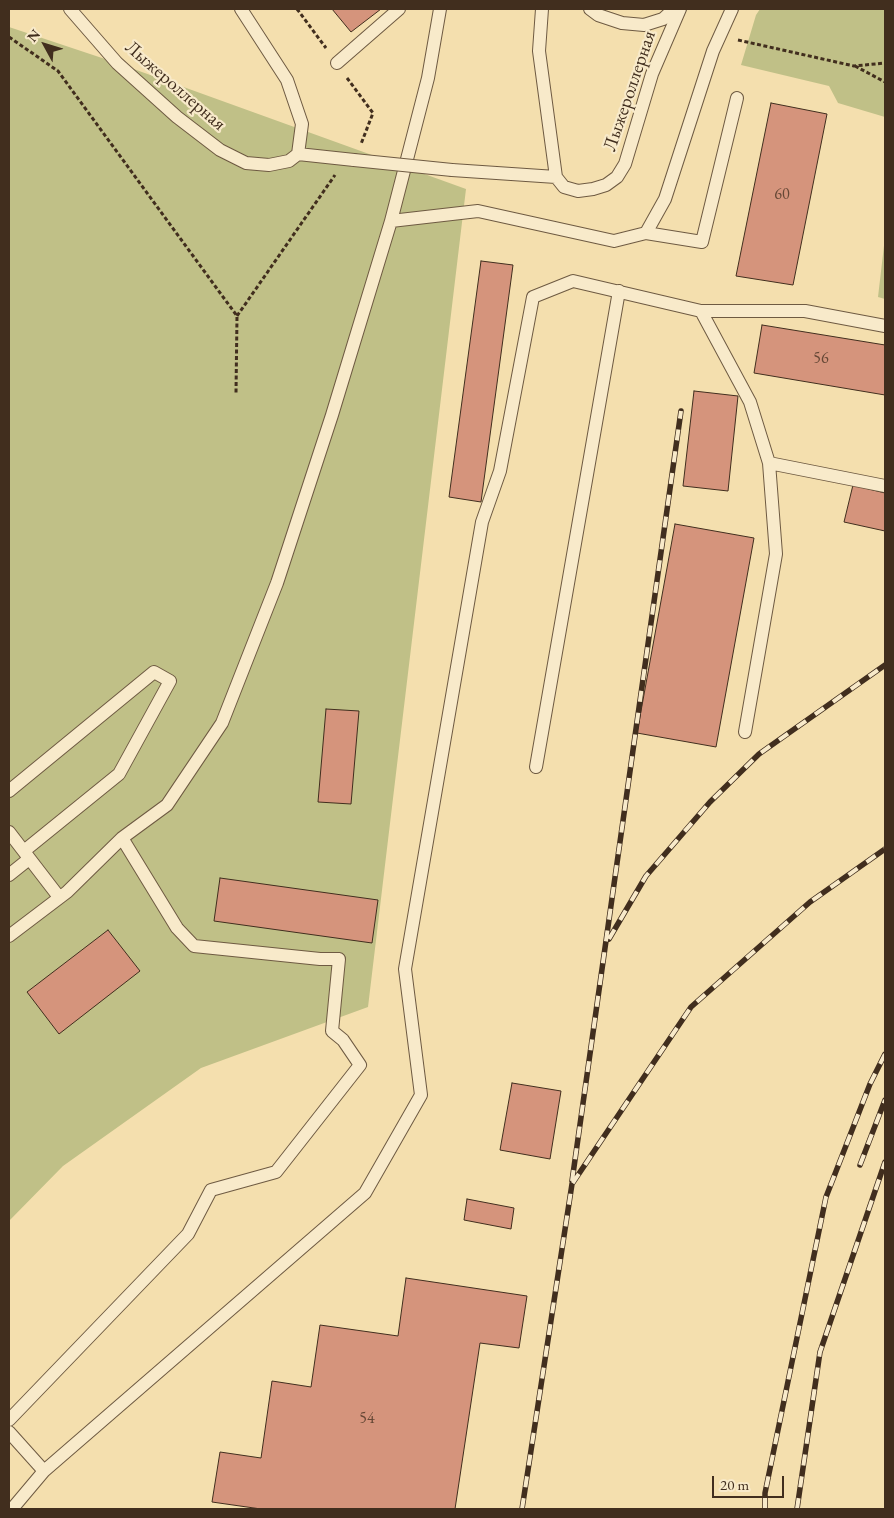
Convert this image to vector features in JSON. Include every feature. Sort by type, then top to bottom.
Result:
[{"type":"lane","name":"Лыжероллерная","points":[[70,9],[117,63],[177,117],[220,150],[246,163],[269,165],[289,161],[298,154],[452,170],[556,177],[564,187],[578,191],[606,185],[617,177],[625,164],[652,74],[680,9]]},
{"type":"lane","points":[[242,9],[287,80],[302,124],[298,154]]},
{"type":"lane","points":[[337,63],[399,9]]},
{"type":"lane","points":[[9,936],[59,897],[122,838],[167,805],[222,723],[277,584],[332,415],[391,221],[428,78],[440,9]]},
{"type":"lane","points":[[542,9],[539,51],[556,177]]},
{"type":"lane","name":"Лыжероллерная","points":[[590,9],[598,15],[622,23],[644,25],[662,18],[674,9]]},
{"type":"lane","points":[[646,233],[665,199],[713,51],[732,9]]},
{"type":"lane","points":[[391,221],[478,211],[614,241],[646,233],[702,242],[737,98]]},
{"type":"lane","points":[[12,1509],[44,1471],[364,1193],[421,1095],[405,968],[482,522],[500,471],[533,297],[572,281],[701,311],[805,311],[885,326]]},
{"type":"lane","points":[[536,767],[619,291]]},
{"type":"lane","points":[[701,311],[750,402],[769,463],[776,554],[745,732]]},
{"type":"lane","points":[[769,463],[885,486]]},
{"type":"lane","points":[[9,791],[154,672],[170,681],[119,774],[26,855],[9,875]]},
{"type":"lane","points":[[9,832],[59,897]]},
{"type":"lane","points":[[9,1420],[188,1234],[211,1190],[276,1172],[360,1064],[343,1040],[332,1030],[340,959],[194,946],[177,928],[122,838]]},
{"type":"lane","points":[[9,1432],[44,1471]]},
{"type":"path","points":[[720,36],[854,66],[885,82]]},
{"type":"path","points":[[9,37],[58,71],[237,316],[236,393]]},
{"type":"path","points":[[854,66],[885,63]]},
{"type":"green space","points":[[760,9],[885,9],[885,117],[838,103],[829,86],[741,65],[756,15]]},
{"type":"green space","points":[[9,27],[117,63],[466,189],[368,1007],[201,1068],[63,1166],[9,1221]]},
{"type":"green space","points":[[885,237],[885,299],[878,297]]},
{"type":"building","points":[[332,9],[381,9],[351,32]]},
{"type":"building","points":[[771,103],[827,114],[793,285],[736,276]]},
{"type":"building","points":[[481,261],[513,265],[481,502],[449,497]]},
{"type":"building","points":[[762,325],[885,345],[885,395],[754,373]]},
{"type":"building","points":[[694,391],[738,396],[728,491],[683,486]]},
{"type":"building","points":[[853,485],[885,493],[885,531],[844,522]]},
{"type":"building","points":[[675,524],[754,538],[716,747],[637,733]]},
{"type":"building","points":[[326,709],[359,711],[351,804],[318,802]]},
{"type":"building","points":[[220,878],[378,900],[372,943],[214,921]]},
{"type":"building","points":[[108,930],[140,971],[59,1034],[27,992]]},
{"type":"building","points":[[512,1083],[561,1091],[550,1159],[500,1150]]},
{"type":"building","points":[[467,1199],[514,1208],[511,1229],[464,1220]]},
{"type":"building","points":[[406,1278],[527,1296],[519,1348],[480,1343],[455,1509],[261,1509],[212,1502],[220,1452],[261,1458],[272,1381],[311,1387],[320,1325],[398,1336]]},
{"type":"railway","points":[[572,1181],[681,411]]},
{"type":"railway","points":[[609,939],[646,876],[710,802],[759,754],[885,665]]},
{"type":"railway","points":[[522,1509],[572,1184],[691,1007],[810,902],[885,849]]},
{"type":"railway","points":[[765,1509],[765,1493],[826,1197],[870,1084],[885,1054]]},
{"type":"railway","points":[[860,1165],[885,1100]]},
{"type":"railway","points":[[797,1509],[820,1352],[885,1162]]}]
